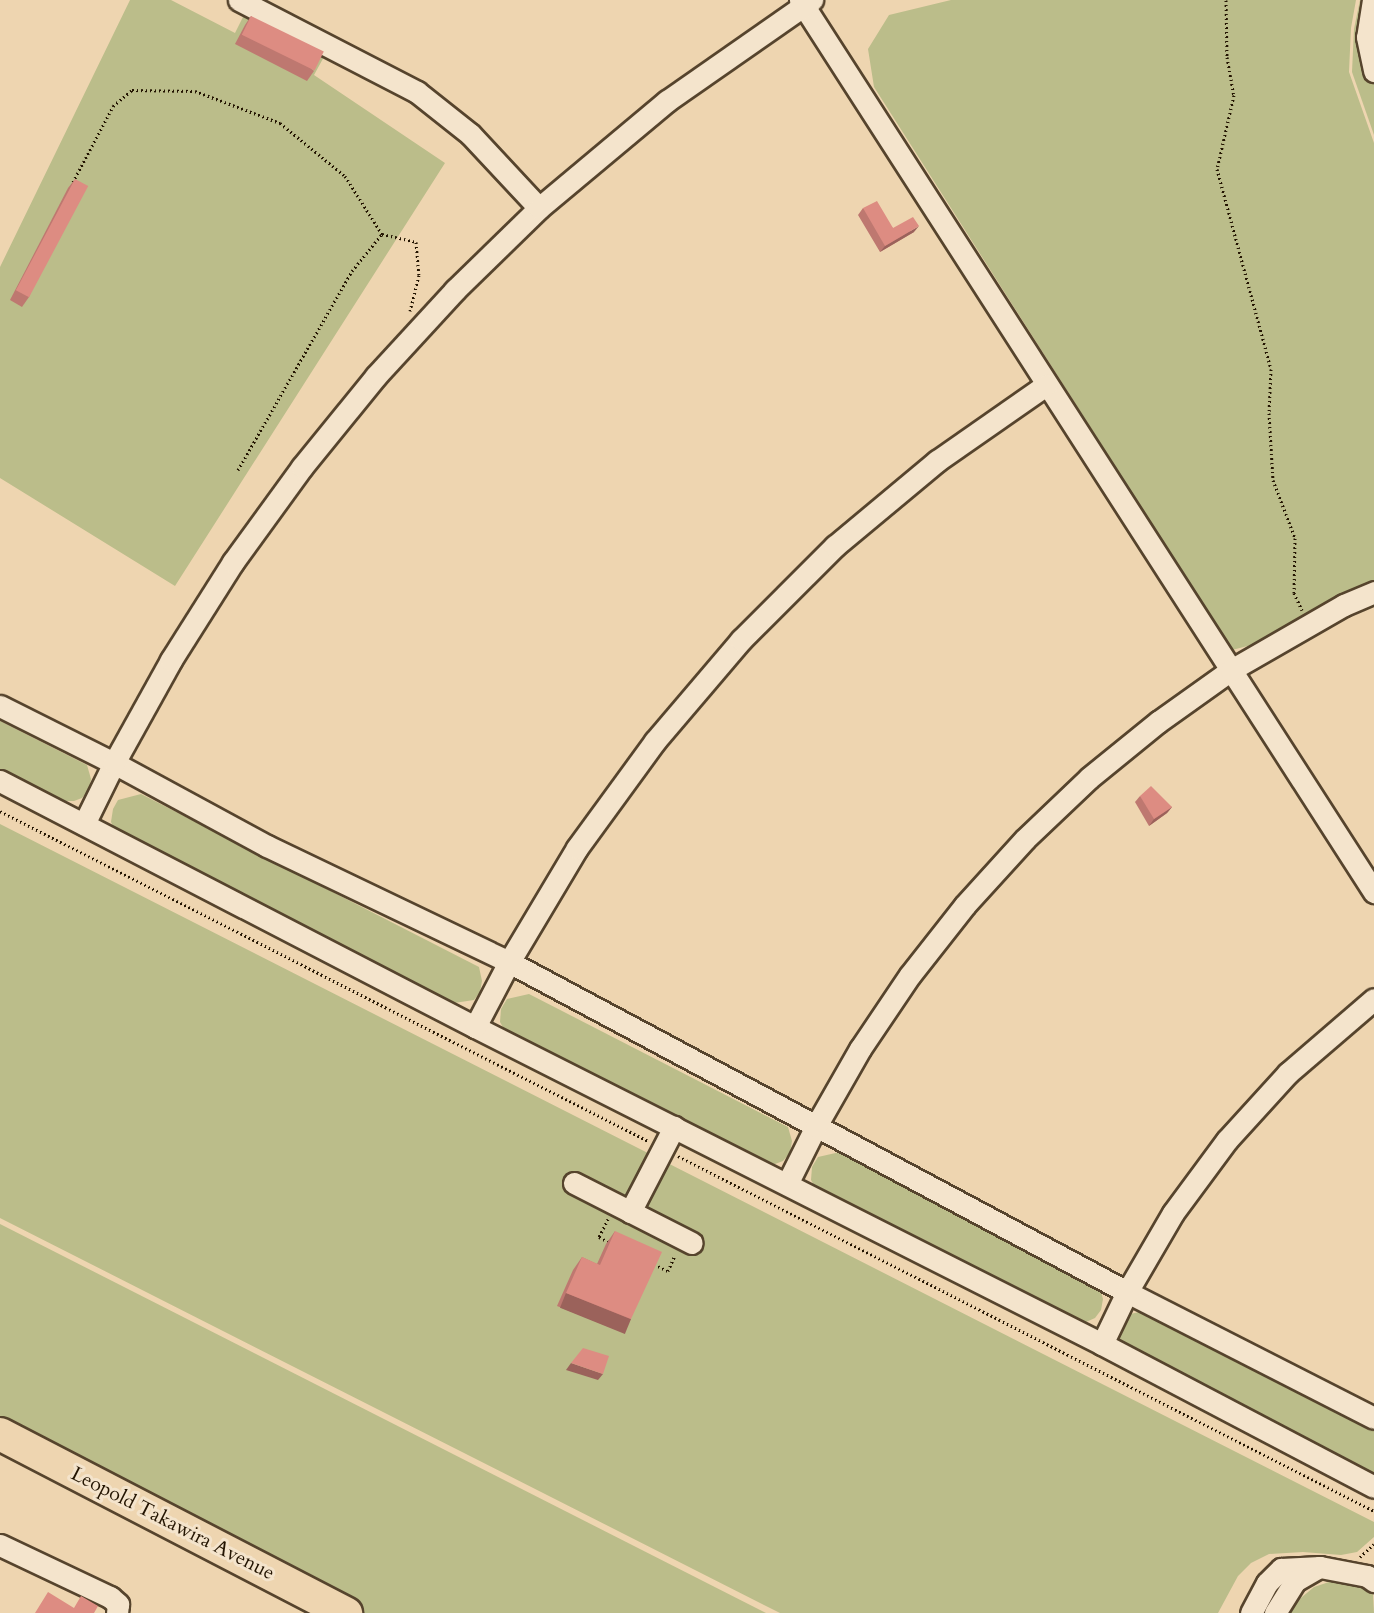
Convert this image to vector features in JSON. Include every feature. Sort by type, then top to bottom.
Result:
[{"type":"highway","name":"Leopold Takawira Avenue","points":[[0,1434],[346,1613]]},
{"type":"street","points":[[239,0],[417,92],[470,135],[539,208]]},
{"type":"street","points":[[1373,0],[1367,36],[1374,71]]},
{"type":"street","points":[[84,824],[114,763],[171,660],[221,581],[302,466],[376,376],[455,290],[539,208],[667,101],[805,2],[1046,385],[1374,892]]},
{"type":"street","points":[[476,1027],[509,962],[577,848],[655,741],[741,640],[835,546],[937,461],[1046,385]]},
{"type":"street","points":[[787,1184],[816,1126],[860,1048],[910,975],[972,897],[1025,839],[1089,778],[1158,722],[1231,670],[1374,592]]},
{"type":"street","points":[[0,706],[114,763],[267,846],[509,962],[1127,1292],[1374,1418]]},
{"type":"street","points":[[0,781],[476,1027],[1102,1344],[1374,1487]]},
{"type":"street","points":[[1102,1344],[1127,1292],[1173,1214],[1227,1140],[1288,1073],[1374,999]]},
{"type":"street","points":[[623,1208],[663,1149],[674,1127]]},
{"type":"street","points":[[574,1183],[688,1241]]},
{"type":"street","points":[[0,1545],[110,1597],[118,1604],[117,1613]]},
{"type":"street","points":[[1275,1613],[1295,1581],[1320,1567]]},
{"type":"street","points":[[1251,1613],[1267,1583],[1281,1569],[1320,1567],[1372,1573]]},
{"type":"path","points":[[1226,0],[1227,57],[1234,95],[1217,169],[1271,369],[1269,413],[1273,480],[1295,538],[1294,593],[1310,625]]},
{"type":"path","points":[[73,182],[113,106],[132,90],[195,91],[280,123],[345,176],[382,234],[416,242],[419,275],[410,310],[403,320]]},
{"type":"path","points":[[238,470],[352,271],[382,234]]},
{"type":"path","points":[[0,811],[1374,1510]]},
{"type":"path","points":[[618,1246],[599,1237],[623,1208]]},
{"type":"path","points":[[648,1261],[668,1271],[688,1241]]},
{"type":"green space","points":[[130,0],[171,0],[235,33],[244,15],[325,55],[314,75],[445,163],[175,586],[0,478],[0,267]]},
{"type":"green space","points":[[951,0],[1356,0],[1351,28],[1349,72],[1374,143],[1374,584],[1267,641],[1232,650],[874,87],[868,49],[889,15]]},
{"type":"green space","points":[[1360,0],[1374,0],[1374,135],[1352,72],[1354,29]]},
{"type":"green space","points":[[0,721],[87,765],[91,779],[89,790],[82,798],[63,801],[0,769]]},
{"type":"green space","points":[[141,794],[479,967],[482,981],[480,992],[474,1000],[454,1003],[116,832],[111,822],[113,809],[118,800]]},
{"type":"green space","points":[[0,824],[1374,1522],[1374,1537],[1357,1552],[1341,1555],[1303,1552],[1269,1554],[1251,1563],[1238,1576],[1218,1613],[780,1613],[0,1218]]},
{"type":"green space","points":[[529,994],[788,1127],[792,1141],[790,1153],[783,1161],[775,1164],[764,1163],[505,1031],[500,1022],[501,1009],[507,999]]},
{"type":"green space","points":[[840,1152],[1099,1285],[1103,1299],[1101,1310],[1095,1318],[1086,1322],[1075,1321],[816,1189],[811,1180],[812,1167],[818,1157]]},
{"type":"green space","points":[[0,1224],[766,1613],[364,1613],[0,1425]]},
{"type":"green space","points":[[1148,1310],[1374,1426],[1374,1475],[1124,1347],[1119,1338],[1120,1325],[1126,1315]]},
{"type":"green space","points":[[1332,1581],[1363,1588],[1373,1594],[1374,1613],[1283,1613],[1314,1587]]},
{"type":"building","points":[[251,16],[324,52],[315,70],[242,35]]},
{"type":"building","points":[[75,179],[88,186],[29,297],[16,290]]},
{"type":"building","points":[[877,201],[893,228],[913,217],[919,226],[885,246],[863,208]]},
{"type":"building","points":[[1151,786],[1172,807],[1154,819],[1140,796]]},
{"type":"building","points":[[615,1231],[662,1252],[631,1319],[566,1293],[582,1257],[600,1265]]},
{"type":"building","points":[[583,1348],[609,1356],[603,1374],[571,1363]]},
{"type":"building","points":[[48,1592],[74,1608],[81,1596],[98,1606],[94,1613],[35,1613]]}]
